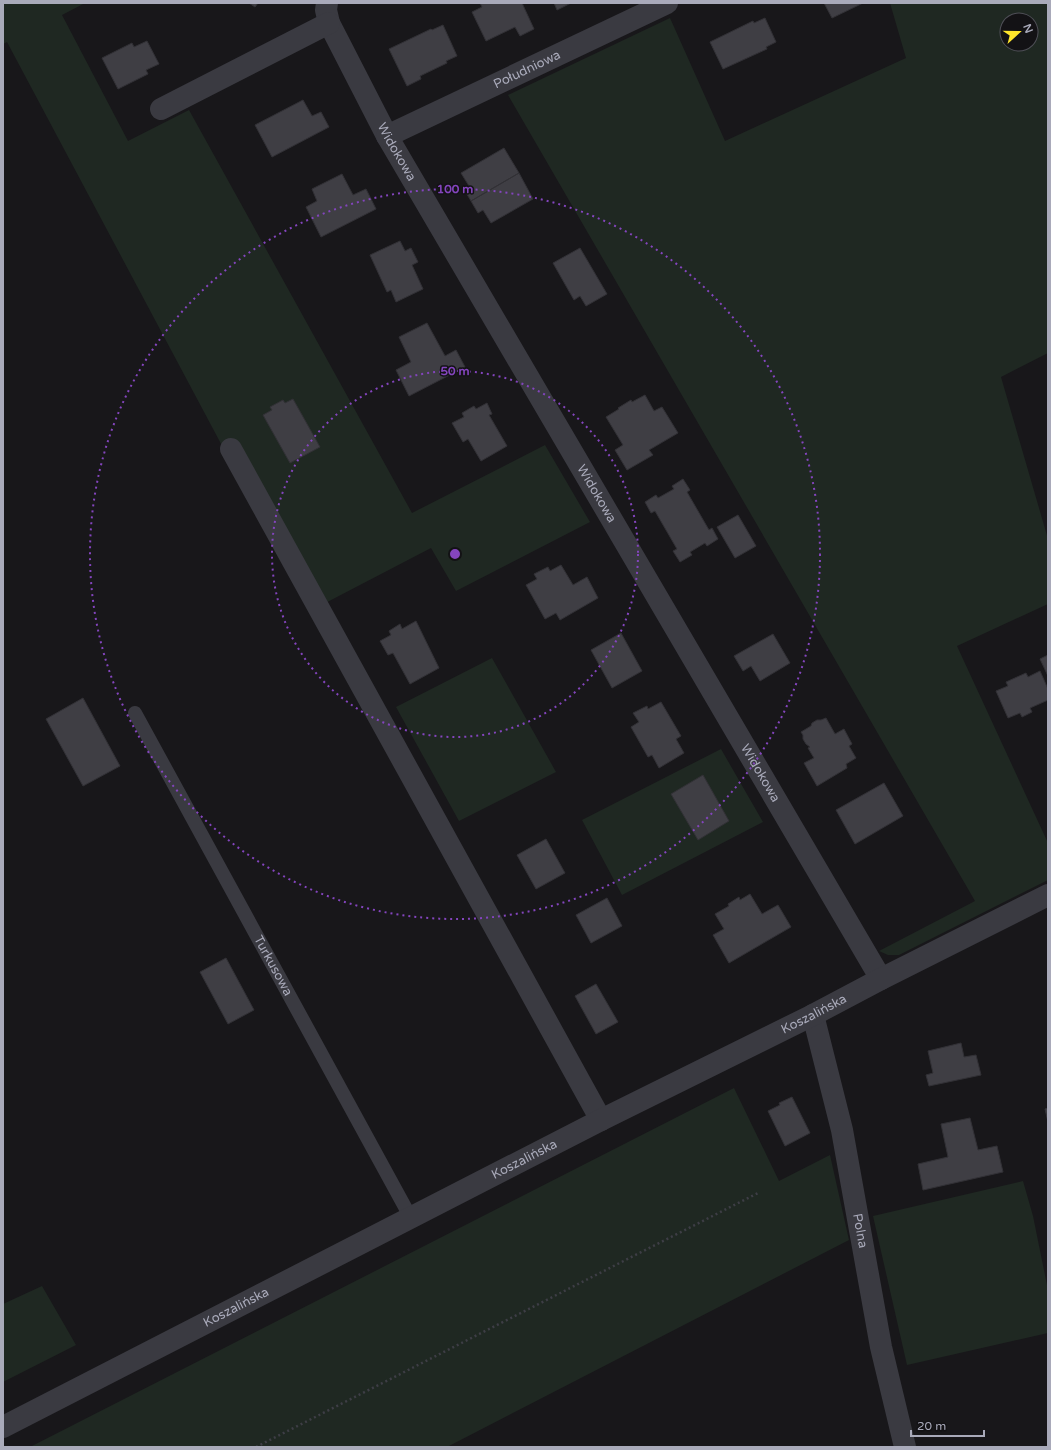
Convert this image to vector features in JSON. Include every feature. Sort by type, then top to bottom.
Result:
[{"type":"street","name":"Południowa","points":[[387,136],[667,3]]},
{"type":"street","name":"Widokowa","points":[[328,13],[387,136],[881,979]]},
{"type":"street","points":[[160,109],[328,13]]},
{"type":"street","points":[[231,449],[601,1120]]},
{"type":"street","name":"Koszalińska","points":[[3,1427],[601,1120],[813,1015],[1048,895]]},
{"type":"street","name":"Polna","points":[[813,1015],[842,1130],[881,1347],[905,1447]]},
{"type":"lane","name":"Turkusowa","points":[[135,713],[411,1218]]},
{"type":"path","points":[[256,1447],[758,1193]]},
{"type":"shaded area","points":[[3,3],[85,3],[62,15],[128,141],[189,110],[412,513],[545,445],[590,522],[456,591],[431,548],[310,611],[7,42],[3,44]]},
{"type":"shaded area","points":[[890,3],[1048,3],[1048,353],[1001,377],[1048,539],[1048,604],[957,646],[1048,843],[1048,880],[899,955],[888,955],[879,951],[975,901],[508,95],[670,18],[725,141],[906,58]]},
{"type":"shaded area","points":[[492,658],[556,772],[459,821],[396,707]]},
{"type":"shaded area","points":[[721,749],[763,822],[622,895],[582,820]]},
{"type":"shaded area","points":[[734,1088],[779,1181],[830,1155],[849,1240],[447,1447],[30,1447]]},
{"type":"shaded area","points":[[1023,1181],[1033,1216],[1048,1290],[1048,1333],[907,1365],[873,1216]]},
{"type":"shaded area","points":[[42,1286],[76,1345],[3,1382],[3,1304]]},
{"type":"building","points":[[249,3],[258,3],[255,7]]},
{"type":"building","points":[[480,3],[522,3],[534,29],[520,36],[515,27],[486,41],[472,12],[482,7]]},
{"type":"building","points":[[554,3],[571,3],[557,10]]},
{"type":"building","points":[[824,3],[863,3],[832,18]]},
{"type":"building","points":[[765,18],[776,42],[766,47],[767,49],[723,69],[710,42],[753,21],[754,23]]},
{"type":"building","points":[[443,25],[457,56],[446,61],[447,63],[420,76],[421,79],[407,86],[389,49],[431,29],[432,30]]},
{"type":"building","points":[[147,41],[159,64],[146,70],[148,74],[118,89],[102,58],[132,43],[134,47]]},
{"type":"building","points":[[303,100],[312,116],[321,112],[329,127],[272,157],[255,125]]},
{"type":"building","points":[[504,148],[519,173],[471,201],[464,189],[469,186],[461,173]]},
{"type":"building","points":[[519,173],[533,199],[491,223],[483,210],[478,213],[471,201]]},
{"type":"building","points":[[342,174],[353,195],[366,189],[376,209],[321,237],[306,207],[317,201],[312,189]]},
{"type":"building","points":[[400,241],[405,251],[411,248],[418,262],[412,265],[423,289],[396,302],[391,290],[387,292],[370,255]]},
{"type":"building","points":[[580,248],[607,294],[586,306],[580,296],[574,300],[553,263]]},
{"type":"building","points":[[427,323],[445,356],[456,350],[465,367],[409,396],[396,370],[411,362],[399,337]]},
{"type":"building","points":[[645,395],[654,411],[662,407],[678,433],[649,450],[653,455],[627,470],[615,450],[623,445],[606,417],[631,400],[632,402]]},
{"type":"building","points":[[293,399],[320,447],[290,463],[263,415],[272,410],[270,407],[283,400],[285,403]]},
{"type":"building","points":[[487,403],[492,414],[489,415],[507,446],[481,461],[468,439],[463,442],[452,423],[464,417],[462,413],[474,406],[476,409]]},
{"type":"building","points":[[683,479],[690,490],[687,492],[709,530],[712,528],[718,539],[707,546],[705,543],[690,552],[692,555],[680,562],[673,551],[677,549],[655,511],[651,513],[645,502],[656,495],[658,498],[674,489],[672,486]]},
{"type":"building","points":[[738,515],[756,546],[735,558],[717,527]]},
{"type":"building","points":[[561,565],[573,585],[587,577],[598,598],[560,620],[556,613],[545,619],[526,585],[537,579],[534,574],[548,567],[550,571]]},
{"type":"building","points":[[416,621],[439,668],[410,684],[393,653],[388,655],[380,641],[391,635],[389,631],[400,624],[402,629]]},
{"type":"building","points":[[621,633],[642,671],[612,688],[591,650]]},
{"type":"building","points":[[773,634],[790,663],[760,681],[751,666],[743,671],[734,656]]},
{"type":"building","points":[[1048,655],[1048,676],[1040,659]]},
{"type":"building","points":[[1040,671],[1048,689],[1048,700],[1030,708],[1032,712],[1022,717],[1020,713],[1008,718],[996,691],[1008,686],[1006,682],[1026,673],[1028,677]]},
{"type":"building","points":[[83,698],[120,766],[83,786],[46,719]]},
{"type":"building","points":[[661,702],[681,736],[676,739],[684,753],[659,768],[652,755],[648,757],[631,727],[639,722],[633,713],[647,706],[648,709]]},
{"type":"building","points":[[826,718],[835,734],[844,729],[852,744],[849,746],[856,758],[846,764],[847,768],[817,786],[804,763],[814,758],[808,748],[810,747],[803,739],[801,732],[817,720]]},
{"type":"building","points":[[703,775],[729,821],[698,840],[671,794]]},
{"type":"building","points":[[884,783],[903,816],[855,844],[836,810]]},
{"type":"building","points":[[546,839],[565,873],[536,889],[517,855]]},
{"type":"building","points":[[750,894],[762,914],[778,905],[791,927],[729,963],[713,935],[724,929],[715,914],[729,906],[728,904],[739,897],[740,900]]},
{"type":"building","points":[[607,898],[622,926],[591,943],[576,915]]},
{"type":"building","points":[[226,958],[254,1010],[228,1024],[200,972]]},
{"type":"building","points":[[596,984],[618,1022],[596,1034],[575,996]]},
{"type":"building","points":[[961,1043],[964,1057],[976,1055],[981,1075],[929,1086],[926,1075],[933,1073],[928,1051]]},
{"type":"building","points":[[792,1097],[810,1133],[785,1146],[768,1111],[780,1105],[779,1103]]},
{"type":"building","points":[[1048,1108],[1048,1122],[1045,1109]]},
{"type":"building","points":[[970,1118],[978,1150],[997,1146],[1003,1172],[923,1190],[918,1164],[948,1157],[941,1124]]}]
